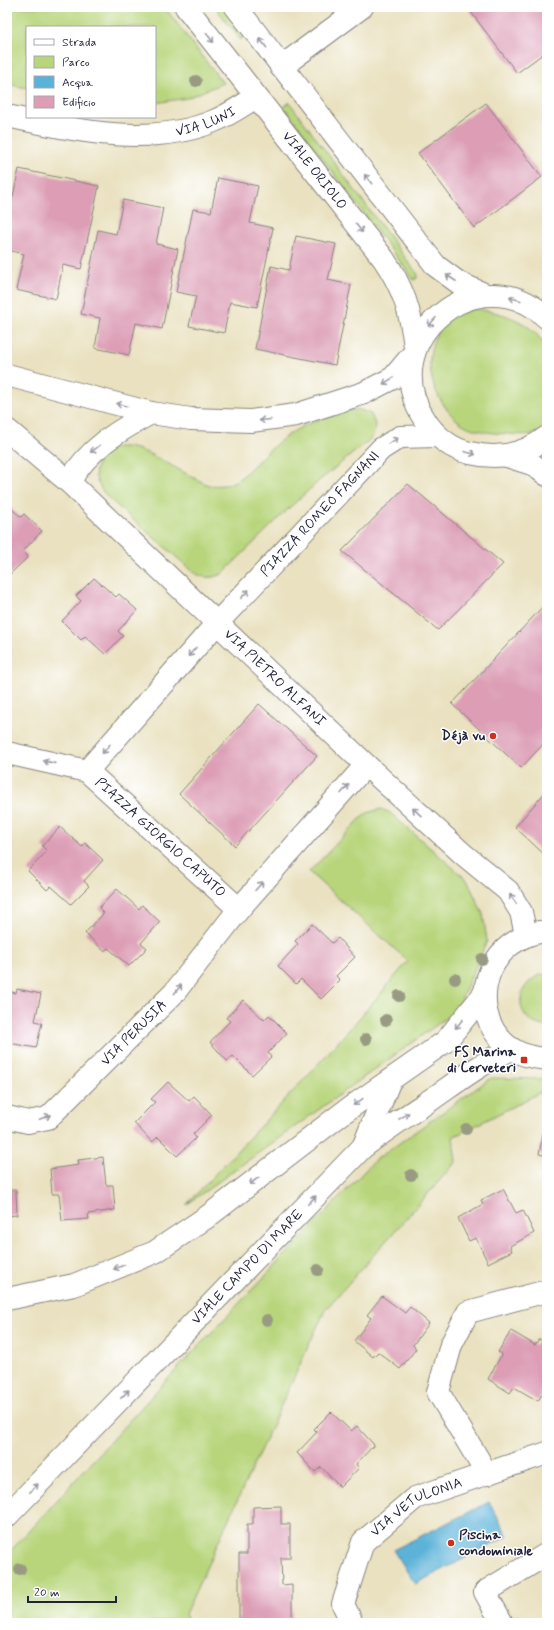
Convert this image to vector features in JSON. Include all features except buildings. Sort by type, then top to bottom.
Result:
[{"type":"street","name":"VIALE ORIOLO","points":[[186,7],[389,267],[402,289],[411,319],[415,350]]},
{"type":"street","points":[[236,7],[436,266],[459,283],[486,295]]},
{"type":"street","points":[[281,67],[362,7]]},
{"type":"street","name":"VIA LUNI","points":[[7,116],[58,126],[100,132],[152,134],[193,128],[214,121],[256,97]]},
{"type":"street","points":[[7,375],[151,413],[191,419],[244,421],[296,416],[319,409],[381,385],[400,371],[415,350],[425,329],[440,314],[457,302],[477,296],[498,295],[519,299],[544,312]]},
{"type":"street","points":[[415,350],[411,368],[411,389],[417,409],[432,432],[456,448],[480,455],[507,456],[532,464],[547,476]]},
{"type":"street","points":[[69,482],[78,466],[89,454],[124,428],[151,413]]},
{"type":"street","name":"VIA PIETRO ALFANI","points":[[7,430],[69,482],[218,622],[366,765],[463,854],[508,891],[537,934]]},
{"type":"street","name":"PIAZZA ROMEO FAGNANI","points":[[218,622],[381,449],[400,437],[437,436]]},
{"type":"street","points":[[507,456],[533,446],[547,437]]},
{"type":"street","name":"PIAZZA GIORGIO CAPUTO","points":[[218,622],[87,771],[239,909],[366,765]]},
{"type":"street","points":[[7,753],[87,771]]},
{"type":"street","name":"VIA PERUSIA","points":[[7,1117],[28,1122],[48,1118],[174,993],[239,909]]},
{"type":"street","points":[[537,934],[509,944],[496,958],[488,975],[484,994],[487,1015],[497,1034],[512,1049],[531,1058],[547,1059]]},
{"type":"street","points":[[7,1299],[74,1285],[155,1252],[207,1217],[344,1112],[446,1041],[484,994]]},
{"type":"street","name":"VIALE CAMPO DI MARE","points":[[7,1516],[362,1148],[389,1126],[461,1078],[496,1056],[512,1049]]},
{"type":"street","points":[[362,1148],[390,1080]]},
{"type":"street","points":[[488,1474],[438,1392],[451,1345],[468,1312],[547,1291]]},
{"type":"street","name":"VIA VETULONIA","points":[[352,1623],[343,1604],[363,1542],[415,1498],[547,1453]]},
{"type":"street","points":[[502,1623],[484,1592],[547,1554]]},
{"type":"green space","points":[[7,7],[164,7],[223,83],[187,98],[156,103],[156,26],[26,26],[26,88],[7,84]]},
{"type":"green space","points":[[215,7],[225,7],[245,34],[241,40]]},
{"type":"green space","points":[[289,102],[418,275],[417,278],[414,280],[284,107]]},
{"type":"green space","points":[[474,309],[485,310],[508,316],[519,321],[529,327],[544,344],[547,355],[548,372],[547,429],[538,433],[524,435],[482,431],[463,424],[447,410],[434,386],[430,359],[432,346],[437,333],[453,313]]},
{"type":"green space","points":[[357,409],[371,414],[376,427],[372,438],[320,480],[288,509],[222,574],[215,576],[206,577],[196,574],[107,497],[97,480],[96,471],[99,461],[107,452],[116,448],[126,447],[148,453],[208,485],[225,485],[238,480],[273,447],[296,430],[318,420]]},
{"type":"green space","points":[[381,809],[389,812],[467,880],[483,914],[487,941],[456,1011],[186,1205],[327,1054],[408,961],[309,872],[361,818],[367,813]]},
{"type":"green space","points":[[543,974],[547,975],[547,1026],[536,1024],[528,1019],[523,1012],[521,1003],[522,995],[526,986],[533,979]]},
{"type":"green space","points":[[491,1078],[547,1079],[547,1089],[453,1137],[456,1162],[325,1310],[185,1614],[189,1623],[7,1623],[7,1555],[159,1388],[374,1161]]},
{"type":"water","name":"Piscina condominiale","points":[[489,1502],[508,1536],[415,1584],[393,1550]]},
{"type":"place","name":"Déjà vu","points":[[493,736]]},
{"type":"place","name":"FS Marina di Cerveteri","points":[[524,1060]]},
{"type":"place","name":"Piscina condominiale","points":[[451,1543]]}]
